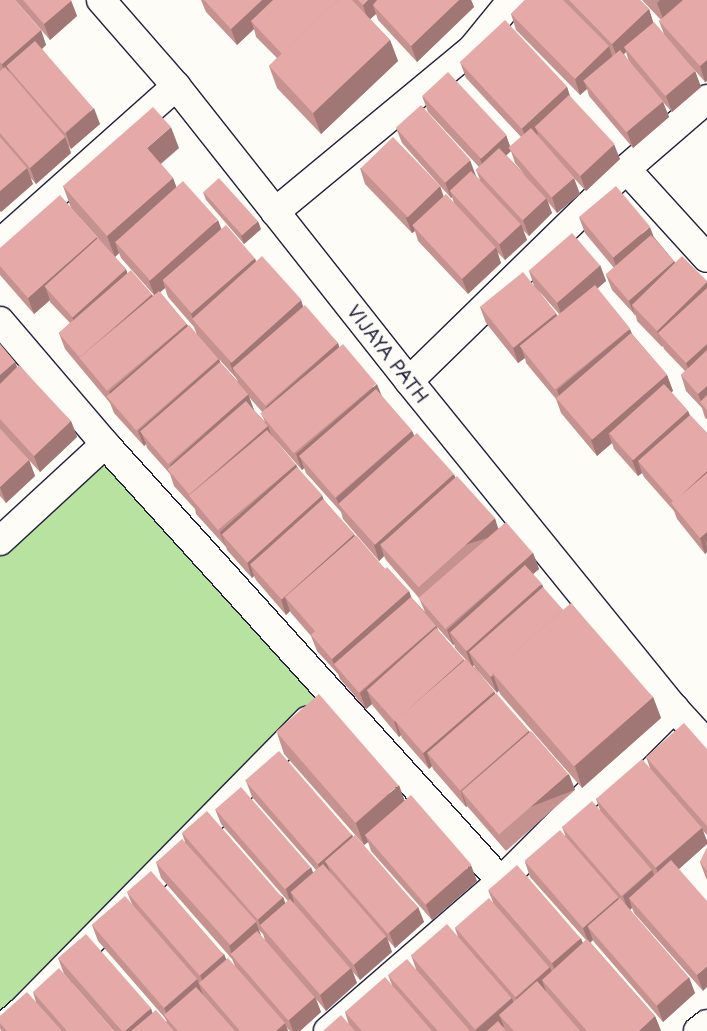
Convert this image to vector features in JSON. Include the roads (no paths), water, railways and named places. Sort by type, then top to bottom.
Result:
[{"type":"street","name":"VIJAYA PATH","points":[[101,0],[176,86],[409,381],[674,708],[707,744]]},
{"type":"street","points":[[275,212],[472,49],[507,1]]},
{"type":"street","points":[[0,243],[176,86]]},
{"type":"street","points":[[409,381],[626,169],[707,99]]},
{"type":"street","points":[[626,169],[707,258]]},
{"type":"street","points":[[0,321],[105,444],[501,881]]},
{"type":"street","points":[[0,541],[105,444]]},
{"type":"street","points":[[0,1030],[22,1011],[333,694]]},
{"type":"street","points":[[328,1031],[501,881],[674,708]]},
{"type":"street","points":[[698,1031],[707,1024]]}]
